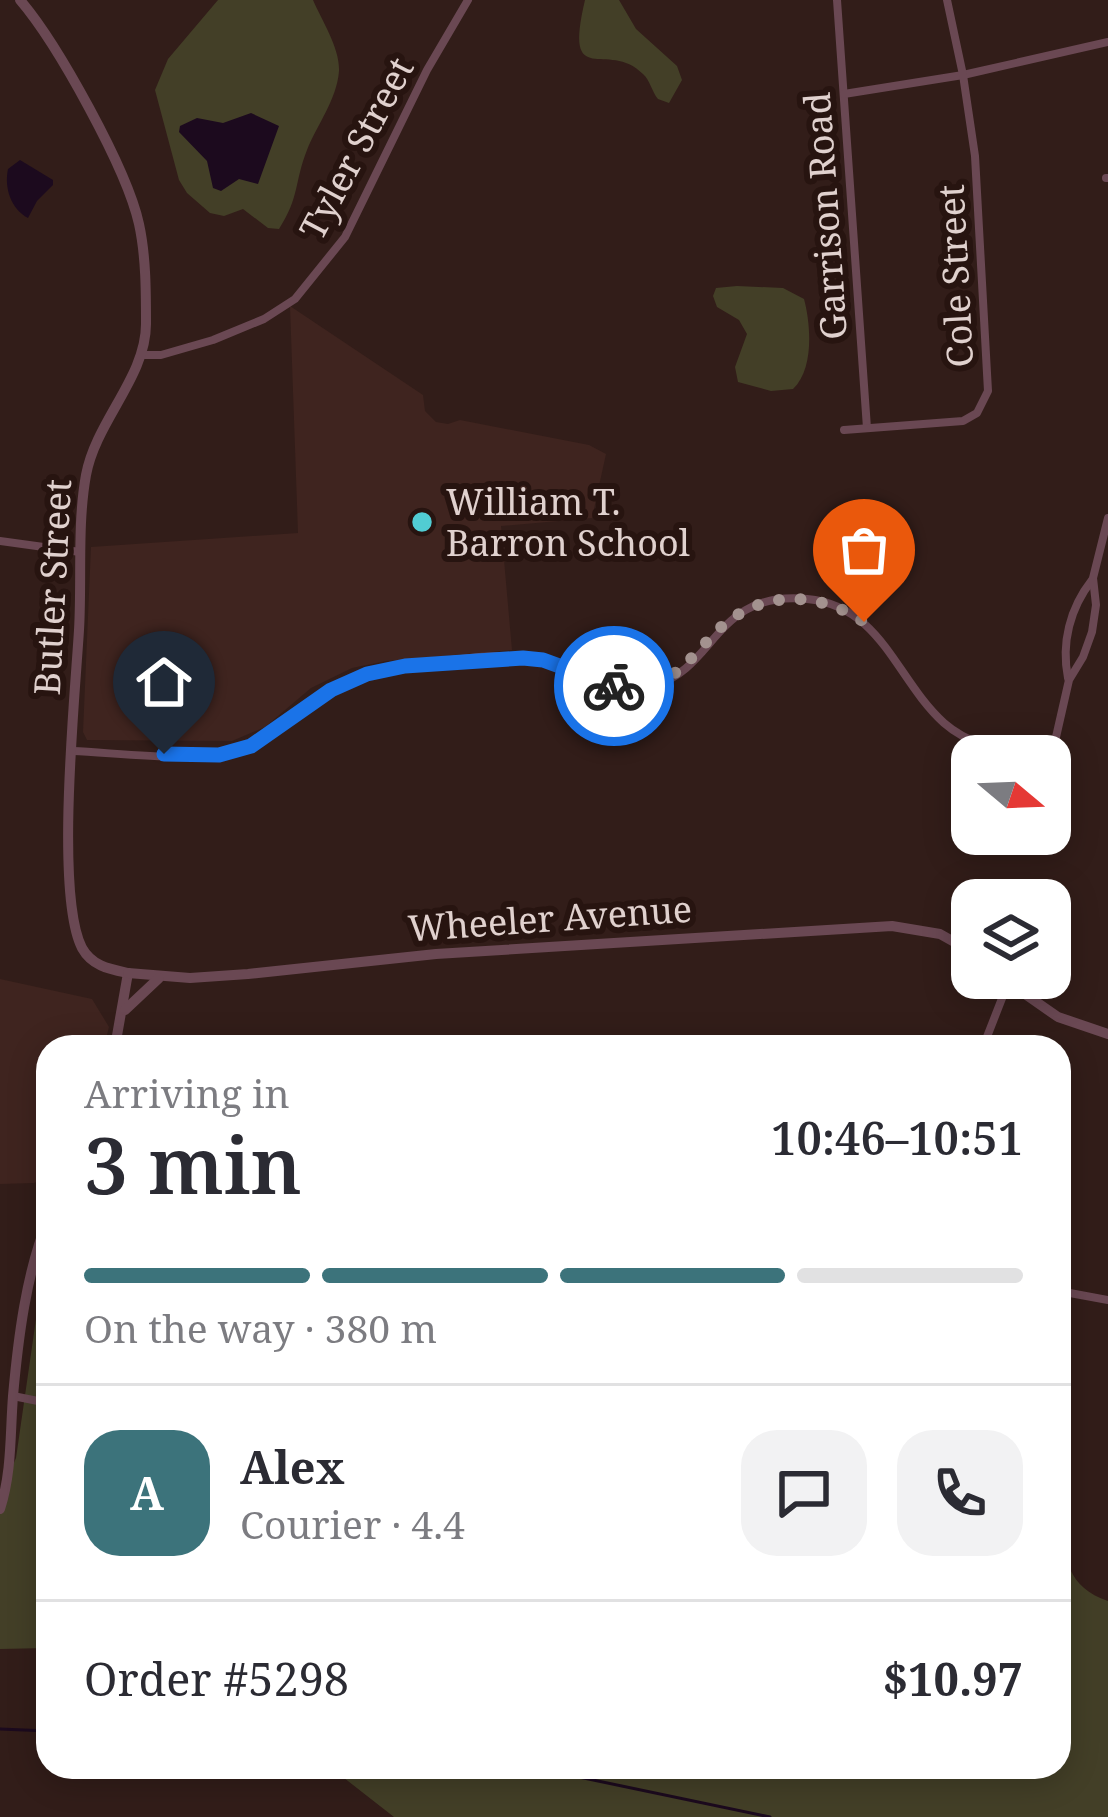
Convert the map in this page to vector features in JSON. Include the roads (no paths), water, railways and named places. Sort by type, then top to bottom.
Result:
[{"type":"street","name":"Butler Street","points":[[20,0],[56,50],[134,207],[144,265],[143,355],[118,396],[89,463],[81,553],[70,853],[77,934],[85,953],[96,964],[128,973]]},
{"type":"street","name":"Tyler Street","points":[[143,355],[161,355],[213,340],[264,319],[295,298],[335,253],[355,221],[427,70],[468,0]]},
{"type":"street","name":"Garrison Road","points":[[837,0],[867,428]]},
{"type":"street","name":"Cole Street","points":[[844,430],[963,421],[977,413],[986,399],[978,194],[963,75],[947,0]]},
{"type":"street","points":[[844,94],[963,75],[1108,42]]},
{"type":"street","points":[[1069,680],[1069,626],[1093,578],[1108,518]]},
{"type":"street","points":[[0,541],[81,553]]},
{"type":"street","points":[[1056,735],[1069,680],[1092,632],[1093,578]]},
{"type":"street","points":[[73,752],[210,755],[241,750],[266,739],[331,690],[367,674],[405,666],[533,659],[615,687],[645,688],[682,672],[721,627],[746,610],[772,600],[801,598],[838,607],[871,628],[947,726],[963,735]]},
{"type":"street","name":"Wheeler Avenue","points":[[128,973],[160,977],[287,971],[436,954],[876,926],[931,931],[951,941]]},
{"type":"street","points":[[117,1035],[128,973]]},
{"type":"street","points":[[121,1018],[140,992],[160,977]]},
{"type":"street","points":[[986,1035],[999,999]]},
{"type":"street","points":[[1031,999],[1058,1018],[1108,1034]]},
{"type":"street","points":[[0,1509],[36,1263]]},
{"type":"street","points":[[1071,1293],[1108,1300]]},
{"type":"street","points":[[14,1396],[36,1400]]},
{"type":"waterway","points":[[0,1729],[36,1730]]},
{"type":"waterway","points":[[588,1779],[770,1817]]},
{"type":"place","name":"William T. Barron School","points":[[422,522]]}]
